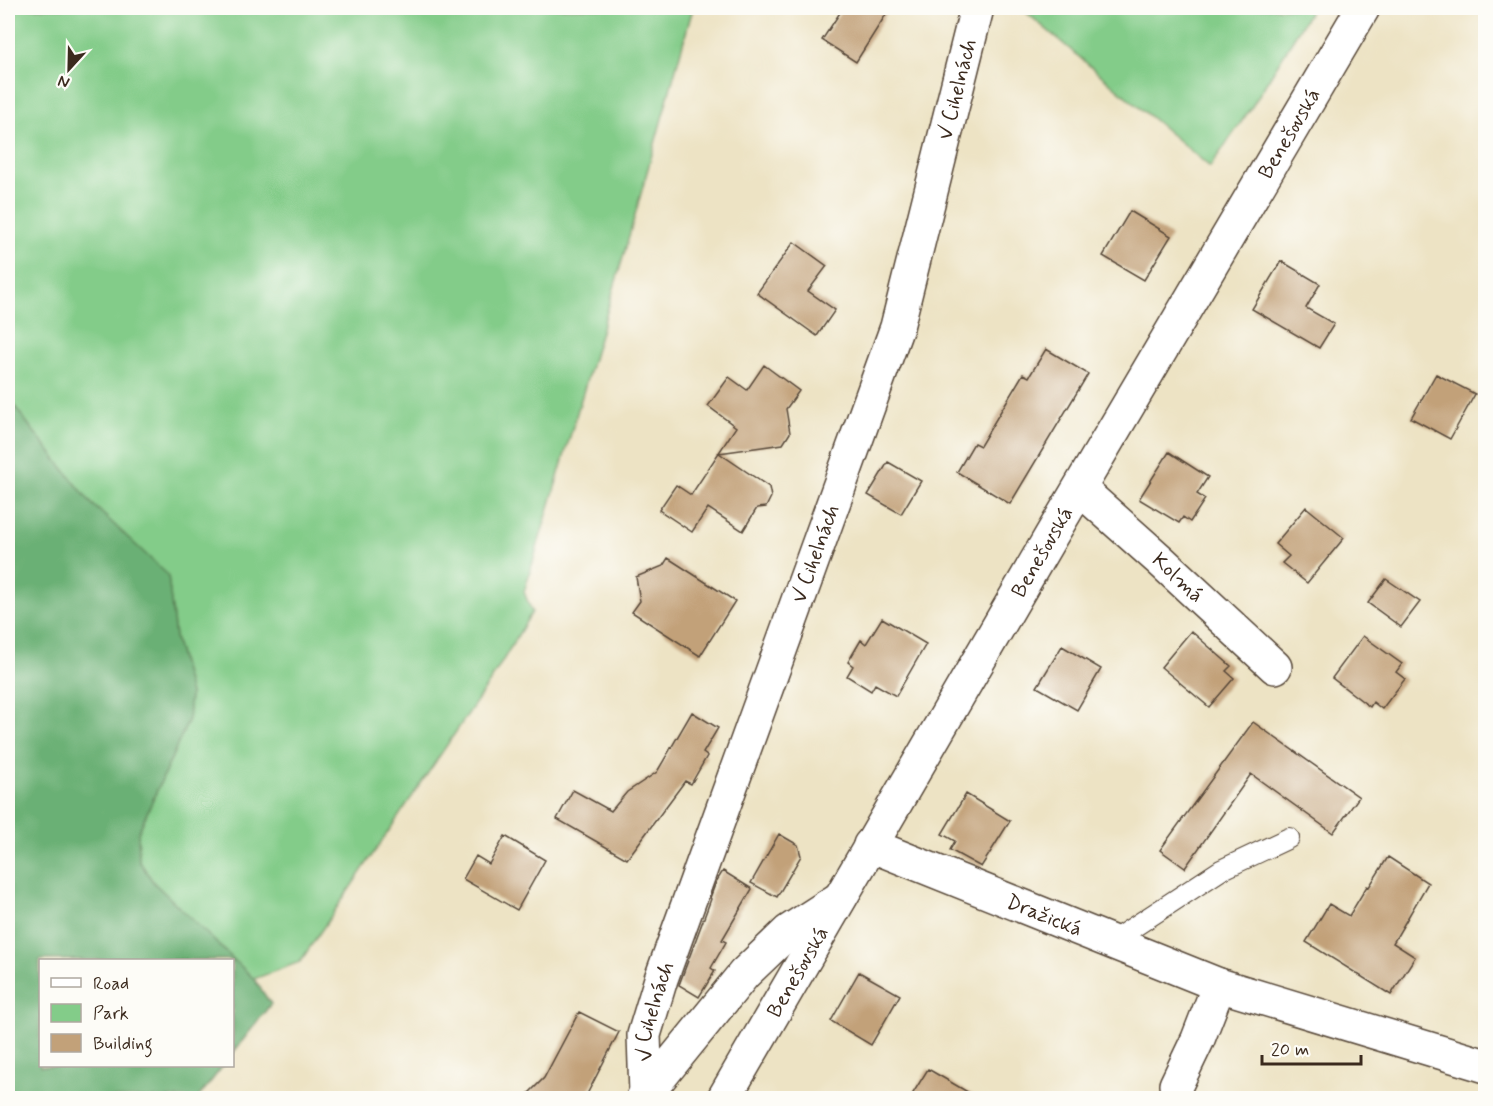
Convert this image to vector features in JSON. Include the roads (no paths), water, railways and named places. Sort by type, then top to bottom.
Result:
[{"type":"street","name":"V Cihelnách","points":[[644,1096],[644,1035],[661,979],[897,327],[977,8]]},
{"type":"street","name":"Benešovská","points":[[724,1098],[870,845],[1363,8]]},
{"type":"street","name":"Kolmá","points":[[1080,489],[1275,667]]},
{"type":"street","name":"Dražická","points":[[870,845],[1219,986],[1485,1066]]},
{"type":"street","points":[[644,1096],[744,974],[789,931],[840,898]]},
{"type":"street","points":[[1173,1092],[1198,1039],[1219,986]]},
{"type":"lane","points":[[1110,942],[1221,870],[1289,838]]}]
